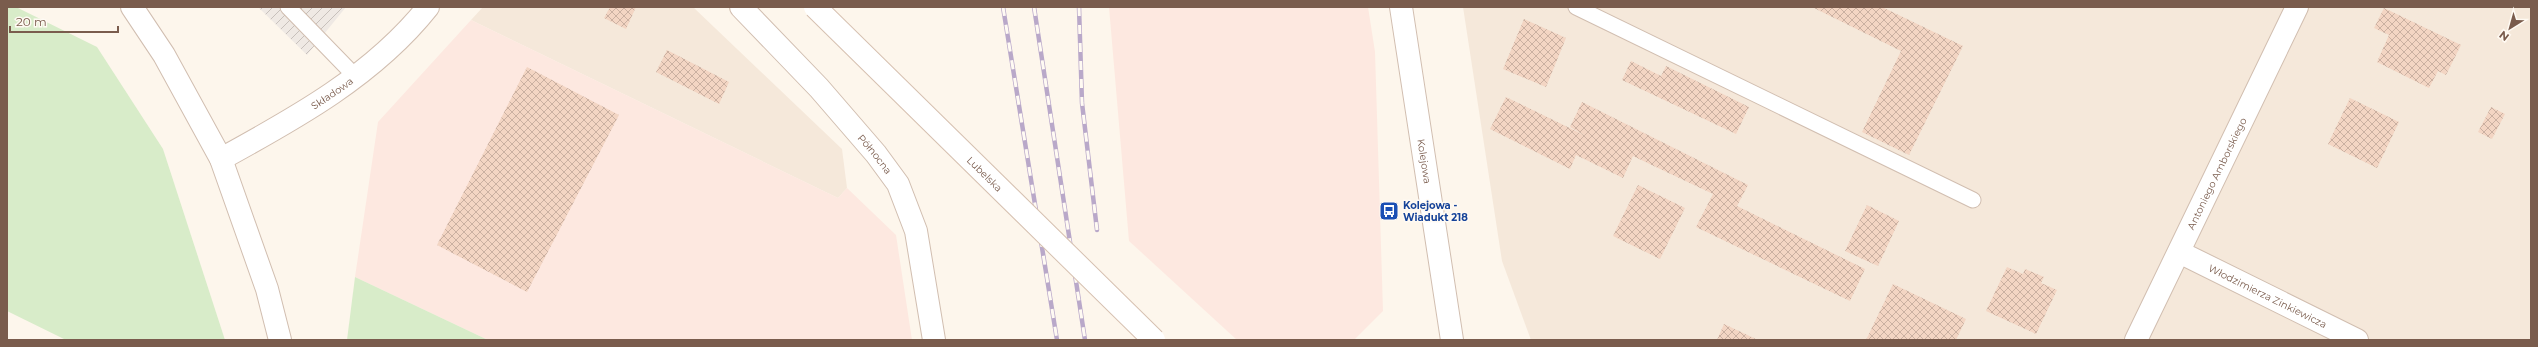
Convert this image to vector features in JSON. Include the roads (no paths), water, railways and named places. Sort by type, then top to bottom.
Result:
[{"type":"street","points":[[132,7],[164,54],[221,159],[267,289],[280,340]]},
{"type":"street","name":"Składowa","points":[[221,159],[279,127],[356,76],[383,54],[428,7]]},
{"type":"street","name":"Północna","points":[[741,7],[819,88],[876,154],[898,184],[916,231],[934,340]]},
{"type":"street","name":"Lubelska","points":[[815,7],[1154,340]]},
{"type":"street","name":"Kolejowa","points":[[1401,7],[1452,340]]},
{"type":"street","name":"Antoniego Amborskiego","points":[[2136,340],[2298,7]]},
{"type":"street","name":"Włodzimierza Zinkiewicza","points":[[2179,252],[2357,340]]},
{"type":"lane","points":[[288,7],[356,76]]},
{"type":"lane","points":[[1576,7],[1973,200]]},
{"type":"railway","points":[[1003,7],[1057,340]]},
{"type":"railway","points":[[1034,7],[1085,340]]},
{"type":"railway","points":[[1079,7],[1082,103],[1097,230]]},
{"type":"place","name":"Kolejowa - Wiadukt 218","points":[[1389,211]]}]
